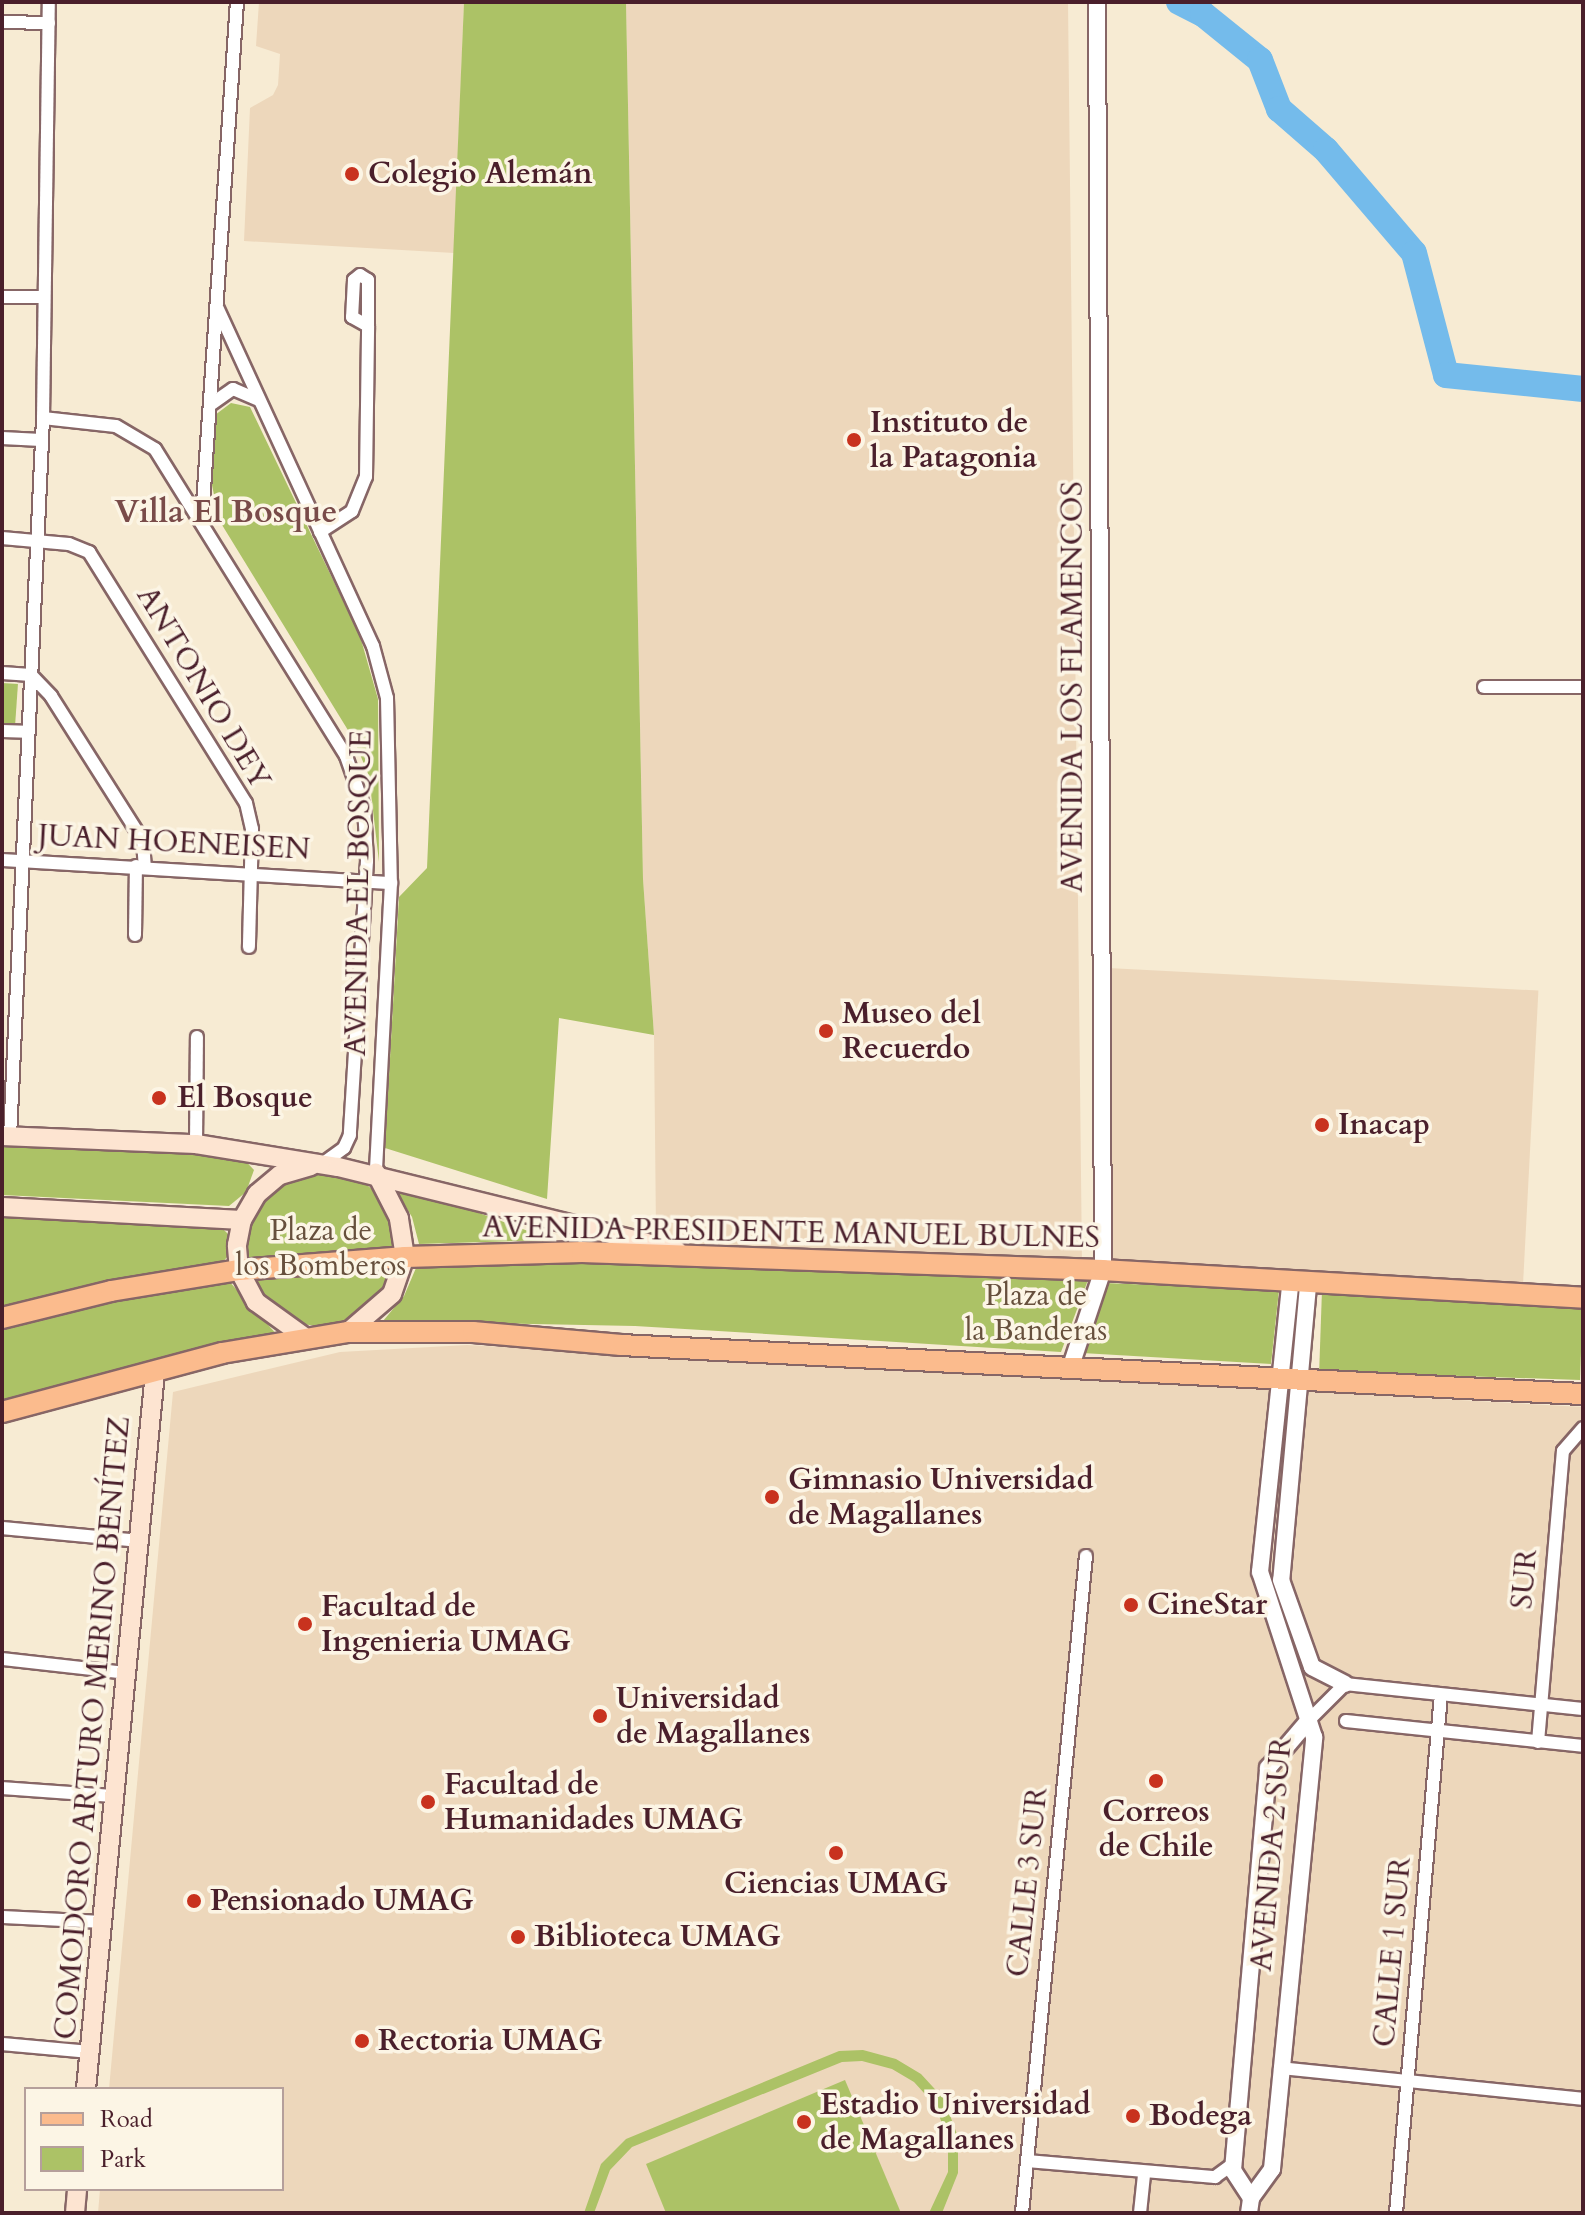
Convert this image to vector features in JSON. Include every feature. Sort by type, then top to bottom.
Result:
[{"type":"main road","points":[[6,1137],[196,1144],[376,1173],[703,1256]]},
{"type":"main road","points":[[306,1338],[267,1315],[239,1270],[242,1220],[268,1184],[294,1169],[322,1164]]},
{"type":"main road","points":[[348,1332],[392,1294],[405,1257],[399,1218],[376,1173]]},
{"type":"main road","points":[[2,1207],[242,1220]]},
{"type":"main road","name":"AVENIDA PRESIDENTE MANUEL BULNES","points":[[2,1318],[111,1291],[239,1270],[405,1257],[703,1256],[1103,1270],[1299,1285],[1583,1298]]},
{"type":"main road","points":[[2,1412],[155,1372],[306,1338],[348,1332],[473,1332],[621,1345],[1583,1394]]},
{"type":"main road","name":"COMODORO ARTURO MERINO BENÍTEZ","points":[[86,2087],[155,1372]]},
{"type":"main road","points":[[75,2213],[77,2191]]},
{"type":"street","points":[[6,1137],[43,418],[49,2]]},
{"type":"street","name":"AVENIDA EL BOSQUE","points":[[237,2],[202,519],[346,756],[364,807],[364,881],[350,1135],[344,1148],[322,1164]]},
{"type":"street","name":"AVENIDA LOS FLAMENCOS","points":[[1071,1366],[1103,1270],[1097,2]]},
{"type":"street","points":[[2,22],[49,23]]},
{"type":"street","points":[[2,297],[43,297]]},
{"type":"street","name":"AVENIDA EL BOSQUE","points":[[217,307],[373,646],[387,698],[391,883],[376,1173]]},
{"type":"street","points":[[320,532],[352,511],[366,477],[368,326]]},
{"type":"street","points":[[209,405],[233,389],[259,400]]},
{"type":"street","points":[[43,418],[116,426],[135,434],[155,449],[202,519]]},
{"type":"street","points":[[2,438],[41,440]]},
{"type":"street","name":"ANTONIO DEY","points":[[2,538],[36,540],[89,552],[246,803],[253,872],[249,947]]},
{"type":"street","points":[[2,673],[31,675],[51,696],[143,841],[135,935]]},
{"type":"street","points":[[1484,687],[1583,687]]},
{"type":"street","points":[[2,731],[26,732]]},
{"type":"street","name":"JUAN HOENEISEN","points":[[2,860],[253,872],[391,883]]},
{"type":"street","points":[[196,1144],[197,1037]]},
{"type":"street","points":[[1299,1285],[1279,1378],[1260,1572],[1309,1720],[1345,1684]]},
{"type":"street","points":[[1299,1285],[1301,1379],[1281,1580],[1312,1667],[1345,1684],[1583,1709]]},
{"type":"street","name":"SUR","points":[[1538,1742],[1563,1451],[1583,1428]]},
{"type":"street","points":[[2,1528],[139,1541]]},
{"type":"street","name":"CALLE 3 SUR","points":[[1022,2213],[1086,1556]]},
{"type":"street","points":[[2,1659],[126,1673]]},
{"type":"street","name":"CALLE 1 SUR","points":[[1396,2213],[1441,1695]]},
{"type":"street","name":"AVENIDA 2 SUR","points":[[1309,1720],[1314,1737],[1272,2169],[1250,2206],[1235,2177],[1234,2163],[1268,1768],[1276,1753],[1309,1720]]},
{"type":"street","points":[[1346,1721],[1583,1746]]},
{"type":"street","points":[[2,1788],[114,1796]]},
{"type":"street","points":[[2,1917],[102,1922]]},
{"type":"street","points":[[2,2044],[90,2052]]},
{"type":"street","points":[[1280,2068],[1583,2099]]},
{"type":"street","points":[[1027,2161],[1144,2175],[1215,2177],[1234,2163]]},
{"type":"street","points":[[1140,2213],[1144,2175]]},
{"type":"shaded area","name":"Colegio Alemán","points":[[259,2],[464,2],[454,253],[244,241],[250,108],[273,95],[278,85],[280,54],[256,46]]},
{"type":"shaded area","name":"Instituto de la Patagonia","points":[[626,2],[1068,2],[1082,1263],[706,1245],[656,1232],[654,1035],[643,879]]},
{"type":"shaded area","name":"Inacap","points":[[1108,968],[1538,991],[1523,1285],[1093,1263]]},
{"type":"shaded area","name":"Universidad de Magallanes","points":[[467,1345],[1583,1407],[1583,2213],[98,2213],[100,2191],[284,2191],[284,2087],[109,2087],[173,1392],[340,1352]]},
{"type":"green space","points":[[464,2],[626,2],[643,879],[654,1035],[559,1018],[547,1199],[385,1148],[399,897],[427,868]]},
{"type":"green space","points":[[231,403],[250,407],[360,636],[378,699],[379,862],[369,776],[354,740],[219,520],[211,480],[215,415]]},
{"type":"green space","points":[[2,683],[18,684],[15,724],[2,723]]},
{"type":"green space","points":[[2,1142],[239,1154],[254,1170],[246,1192],[229,1206],[2,1195]]},
{"type":"green space","name":"Plaza de los Bomberos","points":[[321,1170],[351,1176],[376,1193],[393,1218],[399,1248],[393,1278],[376,1303],[351,1320],[321,1326],[291,1320],[266,1303],[249,1278],[243,1248],[249,1218],[266,1193],[291,1176]]},
{"type":"green space","points":[[399,1184],[553,1240],[419,1244],[412,1217],[393,1186]]},
{"type":"green space","points":[[2,1213],[217,1223],[228,1234],[229,1255],[220,1265],[2,1312]]},
{"type":"green space","name":"Plaza de la Banderas","points":[[660,1259],[1088,1280],[1061,1352],[635,1326],[383,1321],[404,1296],[419,1261]]},
{"type":"green space","points":[[228,1280],[278,1336],[2,1413],[2,1324],[119,1292]]},
{"type":"green space","points":[[1104,1283],[1279,1290],[1271,1364],[1082,1353]]},
{"type":"green space","points":[[1322,1290],[1583,1299],[1580,1380],[1319,1371]]},
{"type":"green space","name":"Estadio Universidad de Magallanes","points":[[863,2050],[896,2059],[921,2074],[944,2099],[958,2137],[958,2173],[942,2213],[929,2213],[948,2172],[948,2139],[935,2105],[914,2082],[892,2069],[862,2061],[842,2062],[632,2147],[610,2170],[594,2213],[584,2213],[601,2164],[626,2139],[839,2051]]},
{"type":"green space","name":"Estadio Universidad de Magallanes","points":[[845,2080],[901,2213],[666,2213],[646,2164]]},
{"type":"waterway","points":[[1179,2],[1203,14],[1260,60],[1279,109],[1326,150],[1414,253],[1446,375],[1583,389]]},
{"type":"place","name":"Colegio Alemán","points":[[352,174]]},
{"type":"place","name":"Instituto de la Patagonia","points":[[854,440]]},
{"type":"place","name":"Museo del Recuerdo","points":[[826,1031]]},
{"type":"place","name":"El Bosque","points":[[159,1098]]},
{"type":"place","name":"Inacap","points":[[1322,1125]]},
{"type":"place","name":"Gimnasio Universidad de Magallanes","points":[[772,1497]]},
{"type":"place","name":"CineStar","points":[[1131,1605]]},
{"type":"place","name":"Facultad de Ingenieria UMAG","points":[[305,1624]]},
{"type":"place","name":"Universidad de Magallanes","points":[[600,1716]]},
{"type":"place","name":"Correos de Chile","points":[[1156,1781]]},
{"type":"place","name":"Facultad de Humanidades UMAG","points":[[428,1802]]},
{"type":"place","name":"Ciencias UMAG","points":[[836,1853]]},
{"type":"place","name":"Pensionado UMAG","points":[[194,1901]]},
{"type":"place","name":"Biblioteca UMAG","points":[[518,1937]]},
{"type":"place","name":"Rectoria UMAG","points":[[362,2041]]},
{"type":"place","name":"Bodega","points":[[1133,2116]]},
{"type":"place","name":"Estadio Universidad de Magallanes","points":[[804,2122]]},
{"type":"district","name":"Villa El Bosque","points":[[226,512]]}]
